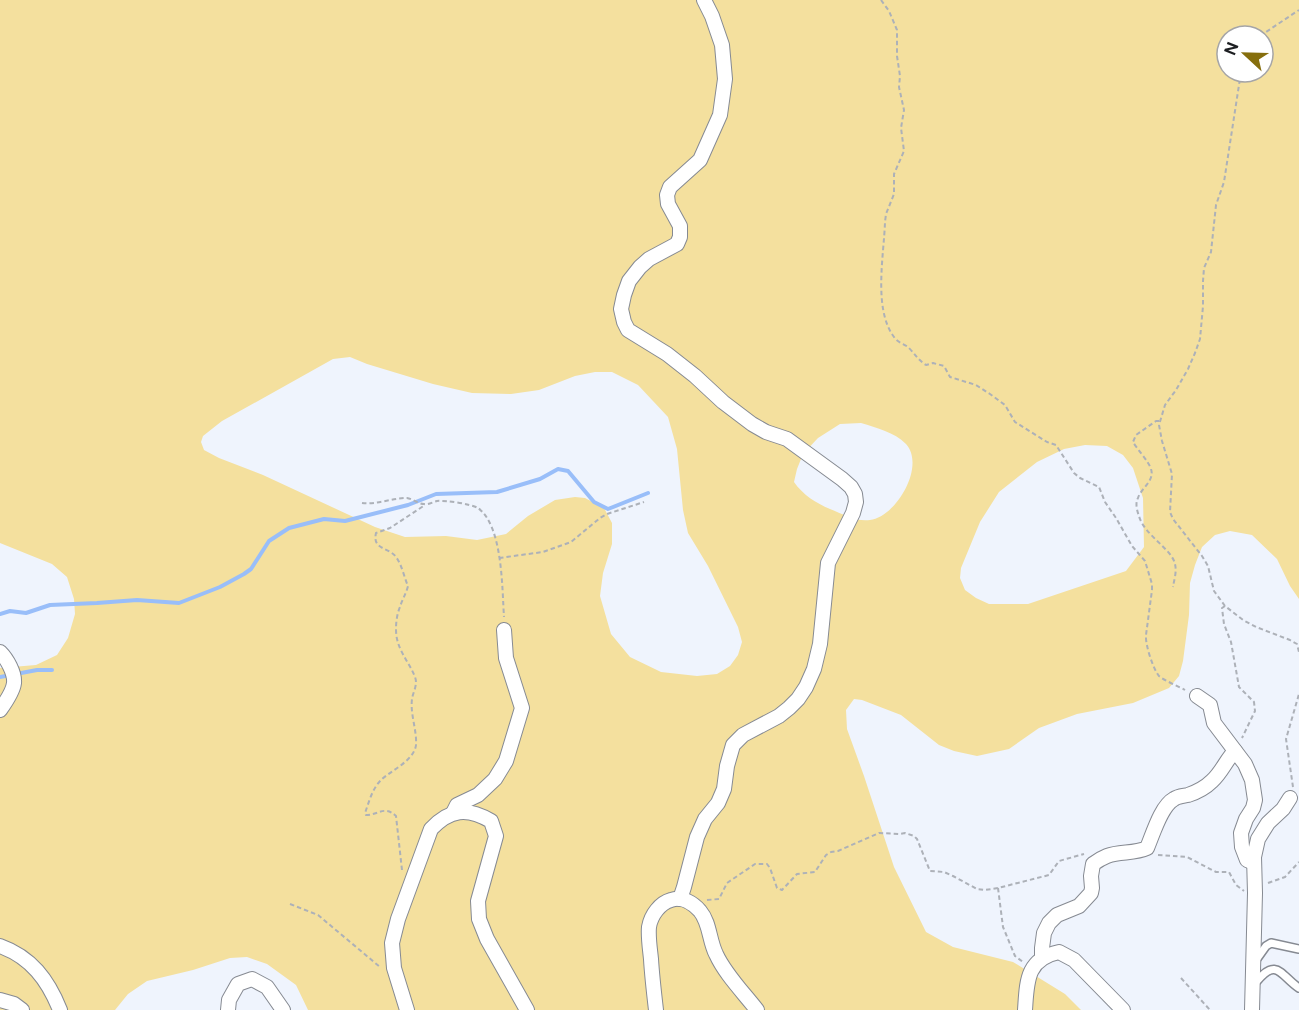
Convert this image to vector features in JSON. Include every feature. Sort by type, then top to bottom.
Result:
[{"type":"street","points":[[680,899],[697,837],[705,819],[718,803],[724,789],[726,766],[733,745],[743,735],[779,716],[789,708],[806,687],[814,669],[820,644],[828,563],[853,513],[856,502],[851,487],[842,478],[787,439],[766,432],[752,424],[667,354],[628,330],[624,321],[621,309],[629,281],[649,259],[677,244],[680,237],[680,226],[668,204],[667,195],[670,187],[700,160],[720,115],[725,79],[722,45],[704,0]]},
{"type":"street","points":[[453,813],[457,805],[478,795],[495,779],[506,760],[522,708],[506,658],[504,630]]},
{"type":"street","points":[[0,652],[8,663],[14,684],[0,710]]},
{"type":"street","points":[[1197,696],[1210,705],[1214,723],[1245,764],[1252,780],[1255,800],[1241,833],[1242,847],[1247,860],[1254,863]]},
{"type":"street","points":[[1042,958],[1044,933],[1049,923],[1057,915],[1080,906],[1091,893],[1093,864],[1108,855],[1147,848],[1164,809],[1171,801],[1196,792],[1213,781],[1235,751]]},
{"type":"street","points":[[1252,1010],[1254,857],[1258,839],[1268,823],[1284,809],[1290,798]]},
{"type":"street","points":[[407,1010],[396,972],[392,943],[398,919],[431,829],[440,819],[453,813],[471,812],[491,821],[496,836],[478,901],[479,919],[487,939],[527,1010]]},
{"type":"street","points":[[656,1010],[649,925],[664,903],[674,898],[693,904],[701,913],[708,927],[714,951],[757,1010]]},
{"type":"street","points":[[0,946],[19,954],[39,972],[55,997],[60,1010]]},
{"type":"street","points":[[1025,1010],[1027,981],[1032,968],[1047,954],[1059,952],[1074,960],[1123,1010]]},
{"type":"street","points":[[228,1010],[228,1000],[238,984],[252,980],[267,987],[283,1010]]},
{"type":"street","points":[[0,1000],[14,1004],[22,1010]]},
{"type":"lane","points":[[1252,962],[1266,946],[1272,943],[1299,949]]},
{"type":"lane","points":[[1252,982],[1257,981],[1264,972],[1275,969],[1299,988]]},
{"type":"path","points":[[881,0],[889,11],[897,30],[899,87],[904,110],[901,128],[904,151],[894,174],[894,194],[885,222],[881,289],[886,322],[893,337],[910,349],[918,360],[926,365],[933,363],[944,366],[950,377],[976,385],[990,393],[1005,405],[1015,422],[1056,445],[1074,473],[1099,488],[1132,546],[1145,561],[1152,584],[1146,648],[1159,675],[1197,696]]},
{"type":"path","points":[[1275,26],[1299,10]]},
{"type":"path","points":[[1239,84],[1224,182],[1216,205],[1211,252],[1204,268],[1200,339],[1188,369],[1165,405],[1159,425],[1172,474],[1170,512],[1208,566],[1214,591],[1225,606],[1243,620],[1290,640],[1297,644],[1299,652]]},
{"type":"path","points":[[1160,421],[1136,435],[1133,442],[1149,464],[1152,473],[1138,497],[1137,513],[1141,524],[1175,562],[1176,573],[1173,587]]},
{"type":"path","points":[[362,502],[370,504],[383,500],[410,498],[425,505]]},
{"type":"path","points":[[409,888],[404,886],[396,816],[383,810],[369,816],[365,813],[380,781],[399,768],[412,755],[416,746],[412,700],[415,677],[397,640],[396,627],[399,609],[408,586],[395,555],[378,544],[375,538],[376,533],[390,528],[425,505],[440,501],[477,508],[493,530],[499,558],[504,630]]},
{"type":"path","points":[[499,558],[543,552],[571,542],[600,518],[644,502]]},
{"type":"path","points":[[1225,606],[1222,608],[1224,624],[1231,642],[1239,687],[1254,702],[1255,707],[1235,751]]},
{"type":"path","points":[[1290,798],[1293,784],[1286,739],[1299,694]]},
{"type":"path","points":[[693,904],[700,900],[719,899],[727,883],[755,864],[767,864],[777,888],[782,890],[797,874],[815,872],[826,855],[879,833],[905,833],[914,836],[922,848],[930,871],[944,872],[985,891],[1049,875],[1059,861],[1085,854],[1089,856],[1093,864]]},
{"type":"path","points":[[1134,852],[1186,857],[1216,872],[1229,872],[1236,885],[1242,890],[1254,889],[1285,877],[1299,862]]},
{"type":"path","points":[[998,888],[1003,927],[1015,956],[1032,968]]},
{"type":"path","points":[[290,904],[318,915],[385,972],[396,972]]},
{"type":"path","points":[[1181,978],[1210,1010]]},
{"type":"shaded area","points":[[0,0],[1299,0],[1299,599],[1277,559],[1252,535],[1230,531],[1215,535],[1202,547],[1195,565],[1190,583],[1189,615],[1183,661],[1179,676],[1169,688],[1133,703],[1077,714],[1039,728],[1009,749],[977,756],[939,745],[901,715],[862,700],[854,699],[846,710],[847,729],[894,867],[926,932],[953,947],[1013,962],[1065,994],[1081,1010],[308,1010],[296,985],[267,964],[247,957],[230,958],[147,981],[128,994],[115,1010],[0,1010],[0,668],[36,665],[57,655],[68,638],[75,614],[74,599],[67,577],[52,564],[0,543]],"holes":[[[350,357],[433,384],[472,393],[511,394],[539,390],[575,376],[595,372],[612,372],[638,385],[668,417],[677,449],[683,510],[688,533],[708,566],[738,627],[742,642],[738,655],[730,666],[717,674],[697,676],[661,672],[630,657],[611,634],[600,596],[603,573],[612,544],[612,523],[604,508],[585,498],[555,500],[528,516],[506,534],[477,540],[446,536],[405,537],[375,527],[204,450],[201,442],[203,436],[222,421],[333,359]],[[861,423],[896,436],[906,444],[911,453],[912,465],[905,489],[889,510],[880,517],[870,520],[855,519],[825,507],[801,491],[794,482],[803,454],[818,438],[840,424]],[[1085,445],[1107,446],[1123,455],[1133,468],[1143,498],[1144,547],[1126,571],[1028,604],[989,604],[965,590],[960,578],[961,568],[980,522],[999,492],[1037,462],[1064,449]]]},
{"type":"waterway","points":[[0,614],[10,611],[26,613],[50,605],[137,600],[179,603],[220,587],[244,574],[251,569],[269,541],[289,528],[324,519],[345,521],[408,505],[436,494],[497,492],[540,479],[558,469],[568,471],[594,502],[608,509],[648,493]]},
{"type":"waterway","points":[[0,677],[37,670],[52,670]]}]
